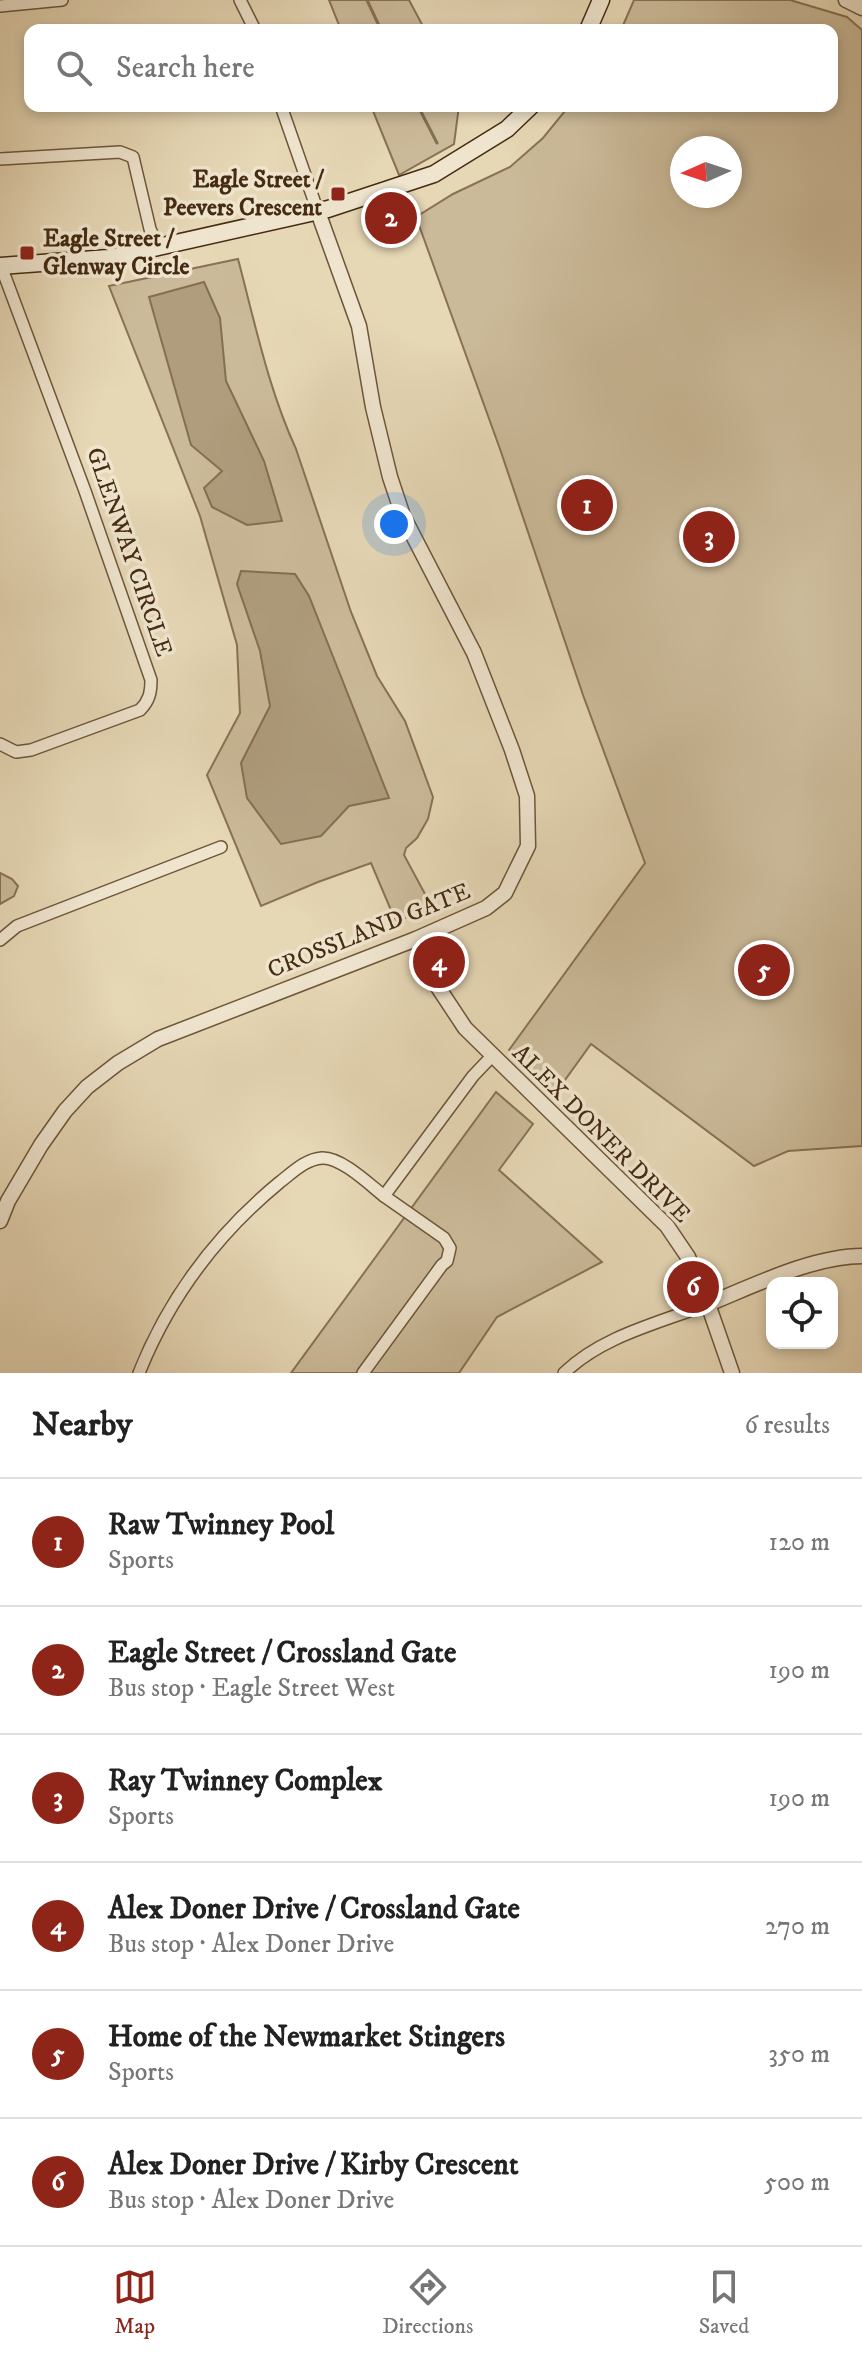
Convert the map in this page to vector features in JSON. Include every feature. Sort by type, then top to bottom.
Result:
[{"type":"main road","points":[[591,24],[601,0]]},
{"type":"main road","points":[[1,266],[109,258],[318,212],[434,174],[507,129],[525,112]]},
{"type":"street","points":[[0,6],[62,0]]},
{"type":"street","points":[[240,0],[252,24]]},
{"type":"street","points":[[846,0],[862,8]]},
{"type":"street","points":[[283,112],[318,212]]},
{"type":"street","points":[[0,159],[120,152],[133,157],[150,229],[158,248]]},
{"type":"street","name":"CROSSLAND GATE","points":[[0,1221],[4,1199],[65,1111],[87,1087],[118,1063],[158,1039],[416,939],[486,908],[505,893],[528,846],[527,796],[512,750],[474,653],[403,516],[373,407],[359,326],[318,212]]},
{"type":"street","name":"GLENWAY CIRCLE","points":[[0,744],[16,752],[41,747],[140,710],[148,702],[151,692],[151,680],[127,610],[1,266]]},
{"type":"street","points":[[0,940],[17,926],[221,847]]},
{"type":"street","name":"ALEX DONER DRIVE","points":[[416,939],[430,975],[465,1028],[667,1226],[688,1257],[732,1373]]},
{"type":"street","points":[[384,1196],[473,1076],[493,1055]]},
{"type":"street","points":[[139,1373],[178,1295],[214,1247],[265,1195],[296,1169],[312,1160],[329,1158],[343,1164],[444,1238],[450,1248],[449,1255],[363,1373]]},
{"type":"street","points":[[564,1373],[598,1346],[817,1262],[862,1256]]},
{"type":"shaded area","points":[[329,0],[409,0],[422,24],[339,24]]},
{"type":"shaded area","points":[[634,0],[790,0],[847,17],[862,30],[862,1146],[788,1151],[754,1166],[591,1044],[557,1091],[509,1050],[645,863],[416,217],[453,194],[510,167],[543,138],[564,112],[838,112],[838,24],[624,24]]},
{"type":"shaded area","points":[[373,112],[458,112],[454,144],[399,175]]},
{"type":"shaded area","points":[[238,259],[270,379],[351,612],[377,676],[405,721],[433,797],[428,819],[404,855],[432,907],[396,922],[371,863],[261,906],[207,775],[240,713],[237,645],[200,516],[109,286]]},
{"type":"shaded area","points":[[204,282],[220,318],[226,381],[264,461],[282,521],[247,525],[212,507],[204,488],[222,471],[191,445],[149,297]]},
{"type":"shaded area","points":[[241,571],[295,574],[309,596],[389,798],[349,806],[321,836],[281,844],[247,798],[241,763],[270,706],[260,651],[237,584]]},
{"type":"shaded area","points":[[0,873],[18,886],[14,896],[0,904]]},
{"type":"shaded area","points":[[496,1092],[533,1124],[499,1170],[602,1262],[497,1317],[459,1373],[291,1373]]},
{"type":"waterway","points":[[367,0],[378,24]]},
{"type":"waterway","points":[[421,112],[437,143]]},
{"type":"place","name":"Eagle Street / Peevers Crescent","points":[[338,194]]},
{"type":"place","name":"Eagle Street / Crossland Gate","points":[[391,218]]},
{"type":"place","name":"Eagle Street / Glenway Circle","points":[[27,253]]},
{"type":"place","name":"Raw Twinney Pool","points":[[587,505]]},
{"type":"place","name":"Ray Twinney Complex","points":[[709,537]]},
{"type":"place","name":"Alex Doner Drive / Crossland Gate","points":[[439,962]]},
{"type":"place","name":"Home of the Newmarket Stingers","points":[[764,970]]},
{"type":"place","name":"Alex Doner Drive / Kirby Crescent","points":[[693,1287]]}]
